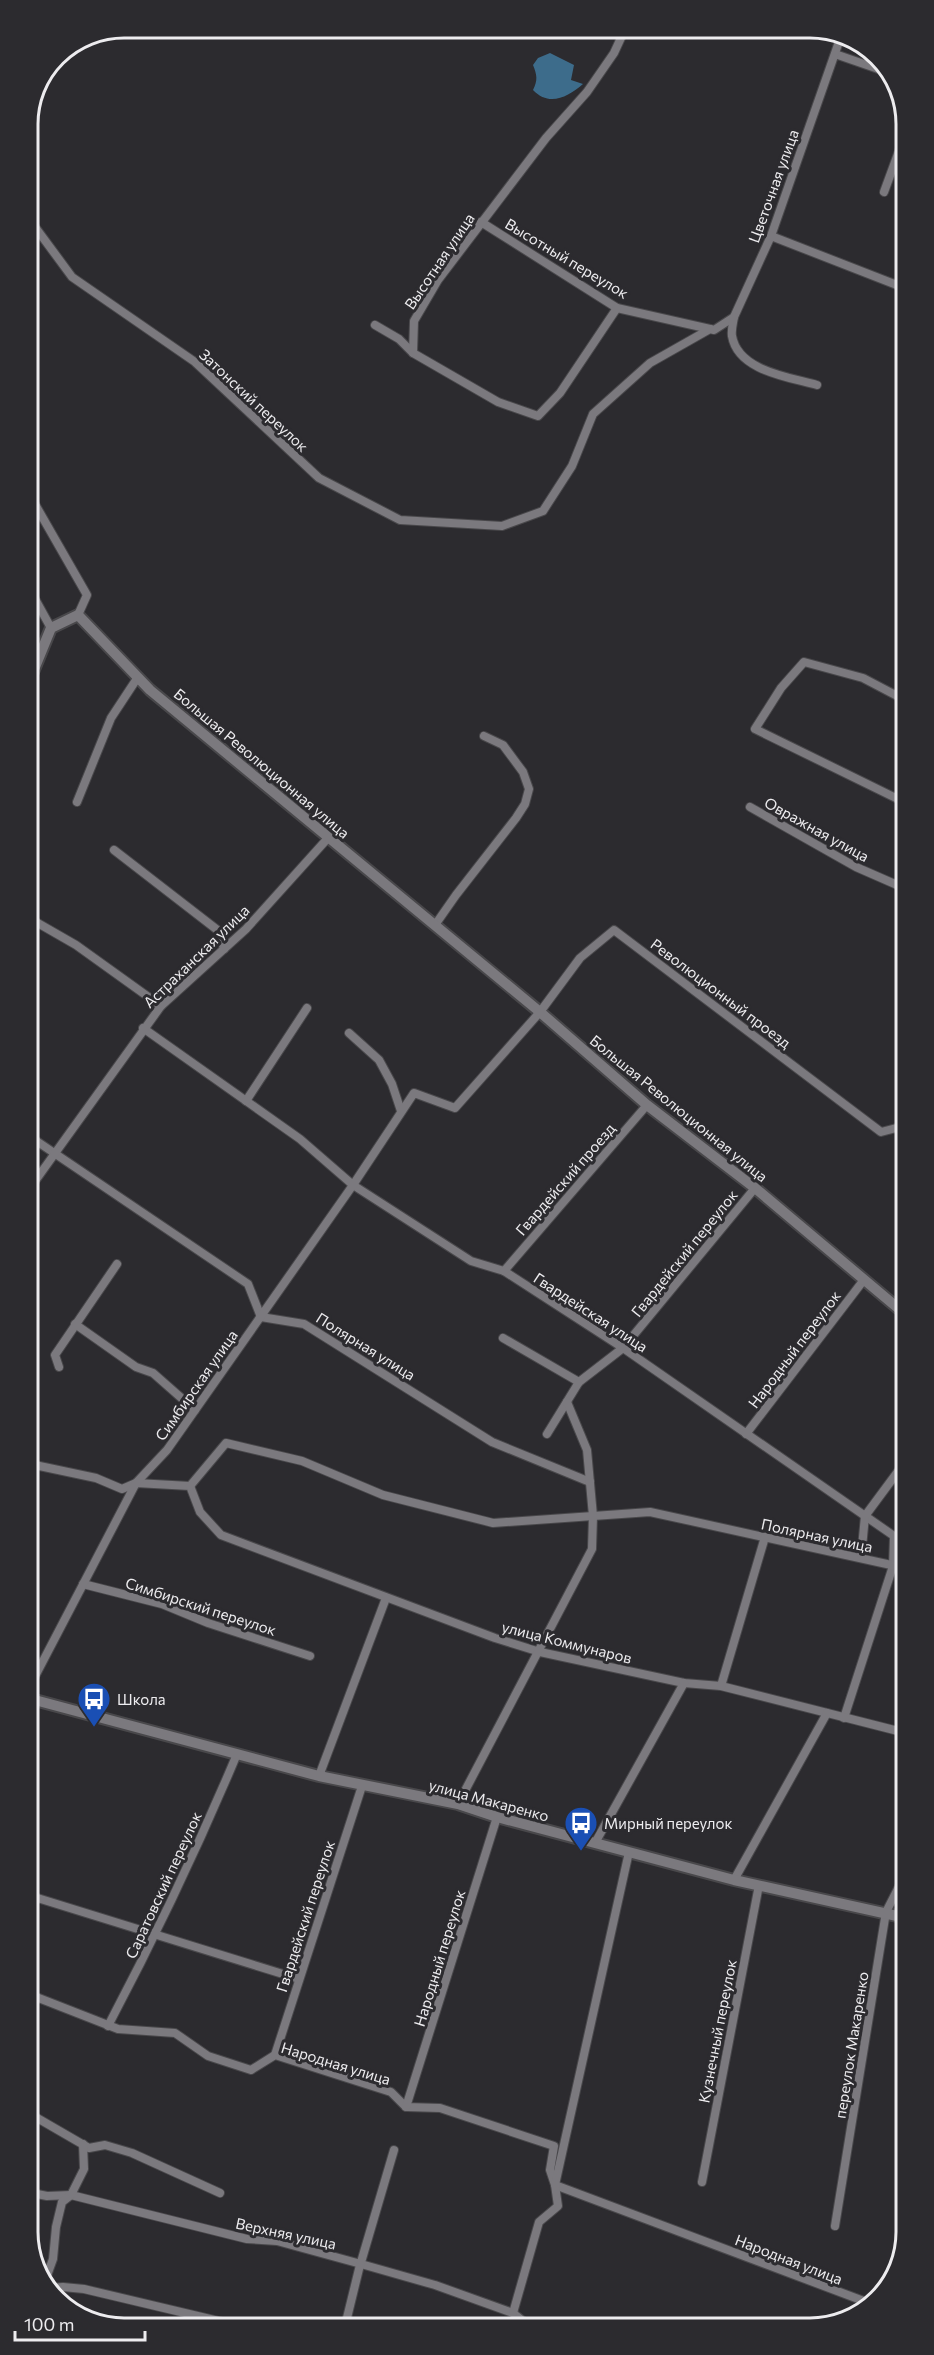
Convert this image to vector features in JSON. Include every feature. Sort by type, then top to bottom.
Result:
[{"type":"street","name":"Высотная улица","points":[[413,353],[414,321],[438,280],[546,138],[587,92],[614,53],[621,38]]},
{"type":"street","name":"Цветочная улица","points":[[734,317],[771,237],[839,43]]},
{"type":"street","points":[[835,54],[876,68]]},
{"type":"street","points":[[884,192],[896,159]]},
{"type":"street","name":"Высотный переулок","points":[[481,222],[617,308],[710,329]]},
{"type":"street","name":"Затонский переулок","points":[[38,231],[72,277],[195,362],[319,478],[400,520],[502,526],[543,511],[572,466],[593,414],[650,363],[710,329]]},
{"type":"street","points":[[771,237],[896,285]]},
{"type":"street","points":[[375,325],[399,339],[413,353],[498,402],[538,416],[560,393],[617,308]]},
{"type":"street","points":[[710,329],[714,330],[734,317]]},
{"type":"street","points":[[734,317],[732,335],[740,354],[756,366],[818,385]]},
{"type":"street","points":[[38,509],[87,595],[78,615],[51,628],[38,660]]},
{"type":"street","points":[[38,604],[51,628]]},
{"type":"street","name":"Большая Революционная улица","points":[[78,615],[150,690],[540,1012],[647,1105],[754,1188],[896,1307]]},
{"type":"street","points":[[896,695],[863,678],[804,662],[781,688],[755,729],[896,798]]},
{"type":"street","points":[[77,802],[111,718],[138,677]]},
{"type":"street","points":[[435,925],[516,818],[525,804],[529,789],[523,772],[503,745],[484,736]]},
{"type":"street","name":"Овражная улица","points":[[750,807],[856,867],[896,884]]},
{"type":"street","name":"Астраханская улица","points":[[38,1176],[160,1006],[246,929],[328,838]]},
{"type":"street","points":[[114,850],[220,932],[224,949]]},
{"type":"street","points":[[38,923],[76,945],[160,1006]]},
{"type":"street","name":"Революционный проезд","points":[[540,1012],[580,958],[614,930],[881,1132],[896,1128]]},
{"type":"street","points":[[246,1101],[307,1008]]},
{"type":"street","name":"Симбирская улица","points":[[38,1671],[136,1483],[167,1450],[353,1185],[414,1093],[455,1108],[540,1012]]},
{"type":"street","name":"Гвардейская улица","points":[[143,1028],[300,1139],[353,1185],[471,1261],[504,1271],[623,1348],[894,1536],[893,1566]]},
{"type":"street","points":[[349,1033],[379,1060],[392,1084],[401,1112]]},
{"type":"street","name":"Гвардейский проезд","points":[[504,1271],[647,1105]]},
{"type":"street","points":[[38,1142],[248,1284],[261,1317]]},
{"type":"street","name":"Гвардейский переулок","points":[[547,1434],[579,1382],[623,1348],[754,1188]]},
{"type":"street","points":[[59,1367],[55,1355],[117,1264]]},
{"type":"street","name":"Народный переулок","points":[[746,1434],[863,1281]]},
{"type":"street","name":"Полярная улица","points":[[261,1317],[304,1323],[492,1442],[590,1482]]},
{"type":"street","points":[[75,1324],[136,1367],[153,1373],[195,1410]]},
{"type":"street","points":[[503,1338],[579,1382]]},
{"type":"street","points":[[458,1804],[540,1652],[592,1549],[593,1516],[587,1450],[567,1402]]},
{"type":"street","name":"Полярная улица","points":[[190,1486],[226,1443],[302,1461],[383,1495],[493,1523],[650,1512],[896,1566]]},
{"type":"street","points":[[38,1466],[96,1478],[122,1489],[136,1483],[190,1486]]},
{"type":"street","points":[[861,1558],[865,1516],[896,1474]]},
{"type":"street","name":"улица Коммунаров","points":[[190,1486],[200,1512],[221,1535],[495,1638],[540,1652],[684,1683],[721,1686],[896,1731]]},
{"type":"street","points":[[721,1686],[765,1537]]},
{"type":"street","points":[[844,1718],[893,1566]]},
{"type":"street","name":"Симбирский переулок","points":[[83,1584],[162,1604],[208,1623],[310,1656]]},
{"type":"street","points":[[319,1776],[386,1598]]},
{"type":"street","points":[[595,1843],[684,1683]]},
{"type":"street","name":"улица Макаренко","points":[[38,1701],[319,1776],[458,1804],[497,1817],[734,1880],[896,1915]]},
{"type":"street","points":[[734,1880],[827,1713]]},
{"type":"street","name":"Саратовский переулок","points":[[108,2026],[209,1821],[237,1754]]},
{"type":"street","name":"Гвардейский переулок","points":[[275,2055],[298,1978],[362,1786]]},
{"type":"street","name":"Народный переулок","points":[[406,2107],[497,1817]]},
{"type":"street","points":[[555,2185],[629,1852]]},
{"type":"street","name":"Кузнечный переулок","points":[[702,2182],[759,1885]]},
{"type":"street","name":"переулок Макаренко","points":[[835,2226],[886,1912],[896,1892]]},
{"type":"street","points":[[38,1898],[298,1978]]},
{"type":"street","name":"Народная улица","points":[[38,1998],[118,2029],[175,2033],[208,2056],[251,2070],[275,2055],[391,2092],[406,2107]]},
{"type":"street","points":[[406,2107],[440,2108],[554,2146],[550,2170],[558,2206],[539,2222],[513,2313]]},
{"type":"street","points":[[38,2118],[89,2148],[105,2145],[132,2153],[220,2193]]},
{"type":"street","points":[[48,2273],[53,2259],[56,2227],[62,2202],[71,2195],[84,2169],[83,2144]]},
{"type":"street","points":[[347,2317],[394,2150]]},
{"type":"street","name":"Народная улица","points":[[555,2185],[862,2300]]},
{"type":"street","name":"Верхняя улица","points":[[38,2194],[71,2195],[247,2239],[277,2241],[435,2285],[513,2313],[519,2318]]},
{"type":"street","points":[[58,2287],[84,2289],[202,2317]]},
{"type":"water","points":[[550,53],[574,65],[571,80],[583,84],[565,96],[552,99],[545,98],[533,90],[536,78],[533,65],[538,58]]},
{"type":"place","name":"Школа","points":[[94,1728]]},
{"type":"place","name":"Мирный переулок","points":[[581,1852]]}]
